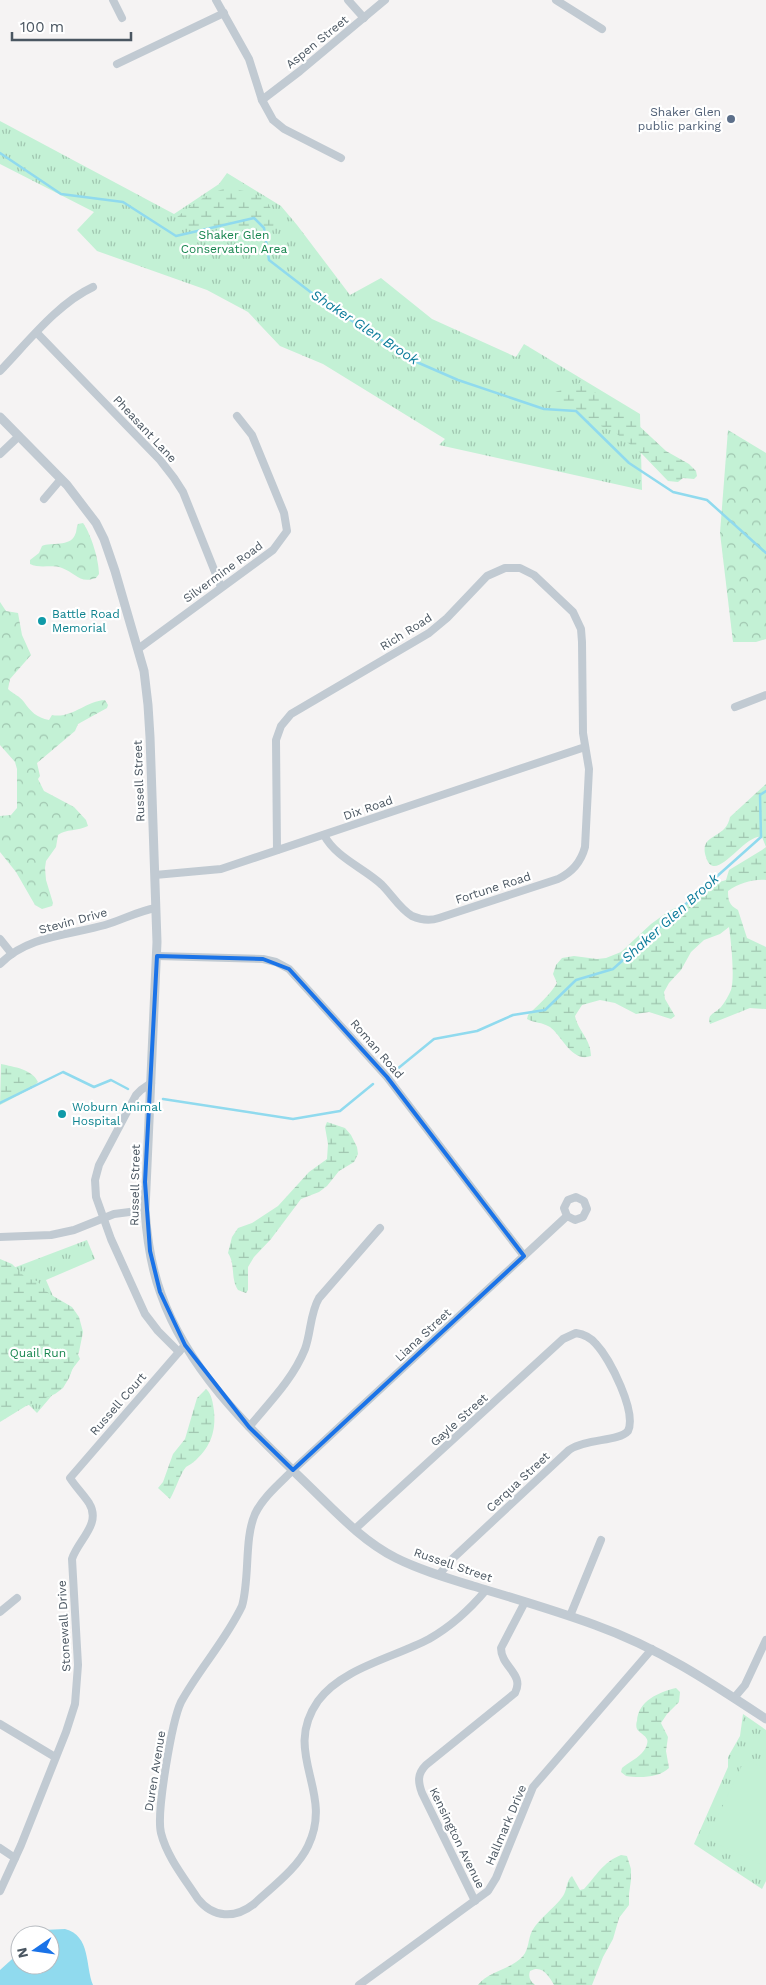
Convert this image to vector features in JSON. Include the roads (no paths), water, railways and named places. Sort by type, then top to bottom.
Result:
[{"type":"street","points":[[113,0],[122,18]]},
{"type":"street","points":[[216,0],[249,60],[262,100],[270,115],[278,125],[341,158]]},
{"type":"street","points":[[348,0],[364,18]]},
{"type":"street","name":"Aspen Street","points":[[262,100],[385,0]]},
{"type":"street","points":[[556,0],[602,29]]},
{"type":"street","points":[[117,64],[224,13]]},
{"type":"street","points":[[0,371],[66,304],[93,287]]},
{"type":"street","name":"Pheasant Lane","points":[[37,333],[160,460],[174,478],[183,492],[221,587]]},
{"type":"street","name":"Silvermine Road","points":[[138,649],[273,550],[285,535],[288,527],[284,513],[252,435],[237,416]]},
{"type":"street","name":"Russell Street","points":[[0,417],[61,479],[86,508],[100,529],[115,571],[138,649],[148,705],[158,956],[145,1210],[150,1251],[156,1278],[182,1349],[248,1427],[356,1529],[395,1558],[439,1575],[570,1616],[619,1634],[652,1649],[695,1673],[766,1719]]},
{"type":"street","points":[[0,454],[19,436]]},
{"type":"street","points":[[44,499],[61,479]]},
{"type":"street","name":"Rich Road","points":[[277,850],[276,746],[279,730],[284,722],[295,711],[430,633],[487,576],[500,569],[520,568],[534,574],[565,602],[576,618],[582,635],[583,733],[585,747]]},
{"type":"street","points":[[735,707],[766,695]]},
{"type":"street","name":"Dix Road","points":[[155,875],[217,870],[585,747]]},
{"type":"street","name":"Fortune Road","points":[[324,835],[332,847],[382,885],[407,912],[422,919],[436,919],[549,882],[564,876],[574,869],[581,859],[585,847],[589,769],[585,747]]},
{"type":"street","name":"Stevin Drive","points":[[0,964],[27,945],[102,926],[141,911],[156,908]]},
{"type":"street","points":[[0,939],[12,954]]},
{"type":"street","name":"Roman Road","points":[[158,956],[263,959],[276,962],[289,969],[387,1077],[524,1256]]},
{"type":"street","points":[[151,1083],[136,1095],[99,1165],[95,1191],[103,1218],[145,1314],[158,1331],[182,1349]]},
{"type":"street","points":[[0,1237],[51,1235],[74,1230],[124,1212],[145,1210]]},
{"type":"street","name":"Liana Street","points":[[292,1470],[568,1216]]},
{"type":"street","points":[[248,1427],[297,1366],[306,1344],[315,1305],[319,1298],[380,1228]]},
{"type":"street","name":"Gayle Street","points":[[356,1529],[563,1339],[572,1334],[580,1334]]},
{"type":"street","name":"Cerqua Street","points":[[439,1575],[450,1561],[569,1450],[583,1443],[618,1438],[628,1431],[630,1423],[629,1411],[613,1369],[596,1344],[580,1334]]},
{"type":"street","name":"Russell Court","points":[[70,1478],[182,1349]]},
{"type":"street","name":"Duren Avenue","points":[[292,1470],[265,1500],[254,1516],[242,1606],[187,1692],[174,1719],[160,1808],[160,1828],[163,1840],[172,1857],[198,1899],[208,1909],[227,1915],[240,1913],[249,1908],[292,1867],[308,1846],[316,1824],[317,1811],[315,1793],[305,1758],[304,1737],[307,1723],[326,1692],[347,1676],[436,1634],[460,1616],[486,1590]]},
{"type":"street","name":"Stonewall Drive","points":[[0,1891],[71,1718],[78,1684],[78,1642],[72,1559],[93,1519],[89,1503],[70,1478]]},
{"type":"street","points":[[570,1616],[601,1540]]},
{"type":"street","points":[[0,1612],[17,1598]]},
{"type":"street","name":"Kensington Avenue","points":[[475,1901],[422,1793],[419,1776],[429,1763],[515,1694],[518,1680],[503,1659],[501,1648],[525,1602]]},
{"type":"street","points":[[734,1698],[744,1685],[766,1640]]},
{"type":"street","name":"Hallmark Drive","points":[[359,1985],[488,1891],[496,1878],[536,1784],[652,1649]]},
{"type":"street","points":[[0,1724],[55,1758]]},
{"type":"street","points":[[0,1848],[15,1858]]},
{"type":"water","points":[[60,1929],[65,1929],[79,1938],[86,1952],[93,1985],[0,1985],[0,1970],[10,1961],[10,1975],[60,1975]]},
{"type":"waterway","name":"Shaker Glen Brook","points":[[0,153],[61,194],[123,202],[176,236],[254,218],[264,228],[269,260],[326,304],[412,360],[458,380],[544,409],[576,411],[629,463],[673,492],[707,500],[766,553]]},
{"type":"waterway","name":"Shaker Glen Brook","points":[[396,1070],[434,1039],[477,1031],[513,1015],[545,1010],[576,980],[613,969],[761,837],[760,795],[766,791]]},
{"type":"waterway","name":"Shaker Glen Brook","points":[[0,1103],[63,1072],[94,1087],[111,1080],[128,1089]]},
{"type":"waterway","name":"Shaker Glen Brook","points":[[163,1099],[293,1119],[340,1111],[373,1084]]},
{"type":"place","name":"Shaker Glen public parking","points":[[731,119]]},
{"type":"place","name":"Battle Road Memorial","points":[[42,621]]},
{"type":"place","name":"Woburn Animal Hospital","points":[[62,1114]]},
{"type":"park label","name":"Shaker Glen Conservation Area","points":[[234,242]]},
{"type":"park label","name":"Quail Run","points":[[38,1353]]}]
